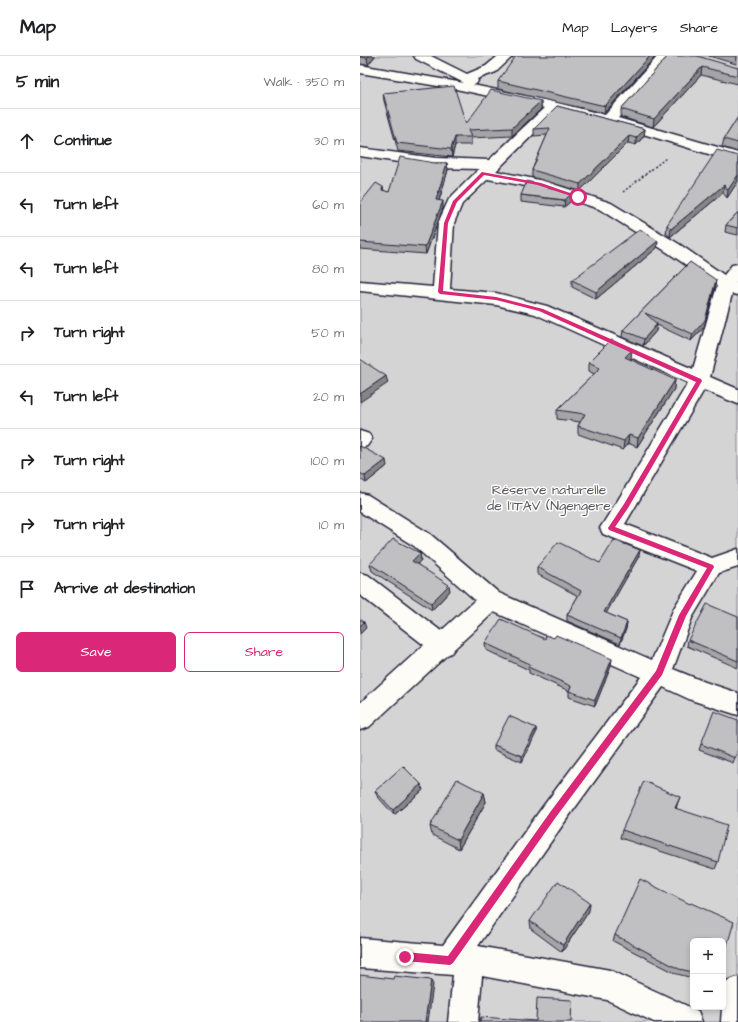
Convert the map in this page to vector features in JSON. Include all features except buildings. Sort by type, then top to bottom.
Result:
[{"type":"street","points":[[421,56],[468,78],[483,90]]},
{"type":"street","points":[[468,78],[491,69],[506,56]]},
{"type":"street","points":[[609,119],[665,56]]},
{"type":"street","points":[[360,69],[483,90],[554,106],[609,119],[687,141],[738,158]]},
{"type":"street","points":[[440,292],[446,223],[455,202],[554,106]]},
{"type":"street","points":[[360,152],[488,169],[605,206],[732,287]]},
{"type":"street","points":[[738,269],[699,381],[626,506],[611,528],[711,567],[738,558]]},
{"type":"street","points":[[360,286],[496,298],[541,310],[738,397]]},
{"type":"street","points":[[360,438],[362,439],[360,441]]},
{"type":"street","points":[[360,501],[422,540],[491,600],[700,692],[738,704]]},
{"type":"street","points":[[463,1022],[460,960],[554,814],[659,673],[682,615],[711,567]]},
{"type":"street","points":[[360,582],[443,646]]},
{"type":"street","points":[[360,719],[443,646],[491,600]]},
{"type":"street","points":[[360,953],[460,960],[610,985],[687,1022]]},
{"type":"street","points":[[736,1022],[738,992]]},
{"type":"path","points":[[605,206],[687,141]]},
{"type":"green space","name":"Réserve naturelle de l'ITAV (Ngengere","points":[[360,56],[738,56],[738,1022],[360,1022]]},
{"type":"route","points":[[405,957],[450,960],[554,814],[659,673],[682,615],[711,567],[611,528],[626,506],[699,381],[541,310],[496,298],[440,292],[446,223],[455,202],[483,173],[539,184],[578,197]]}]
